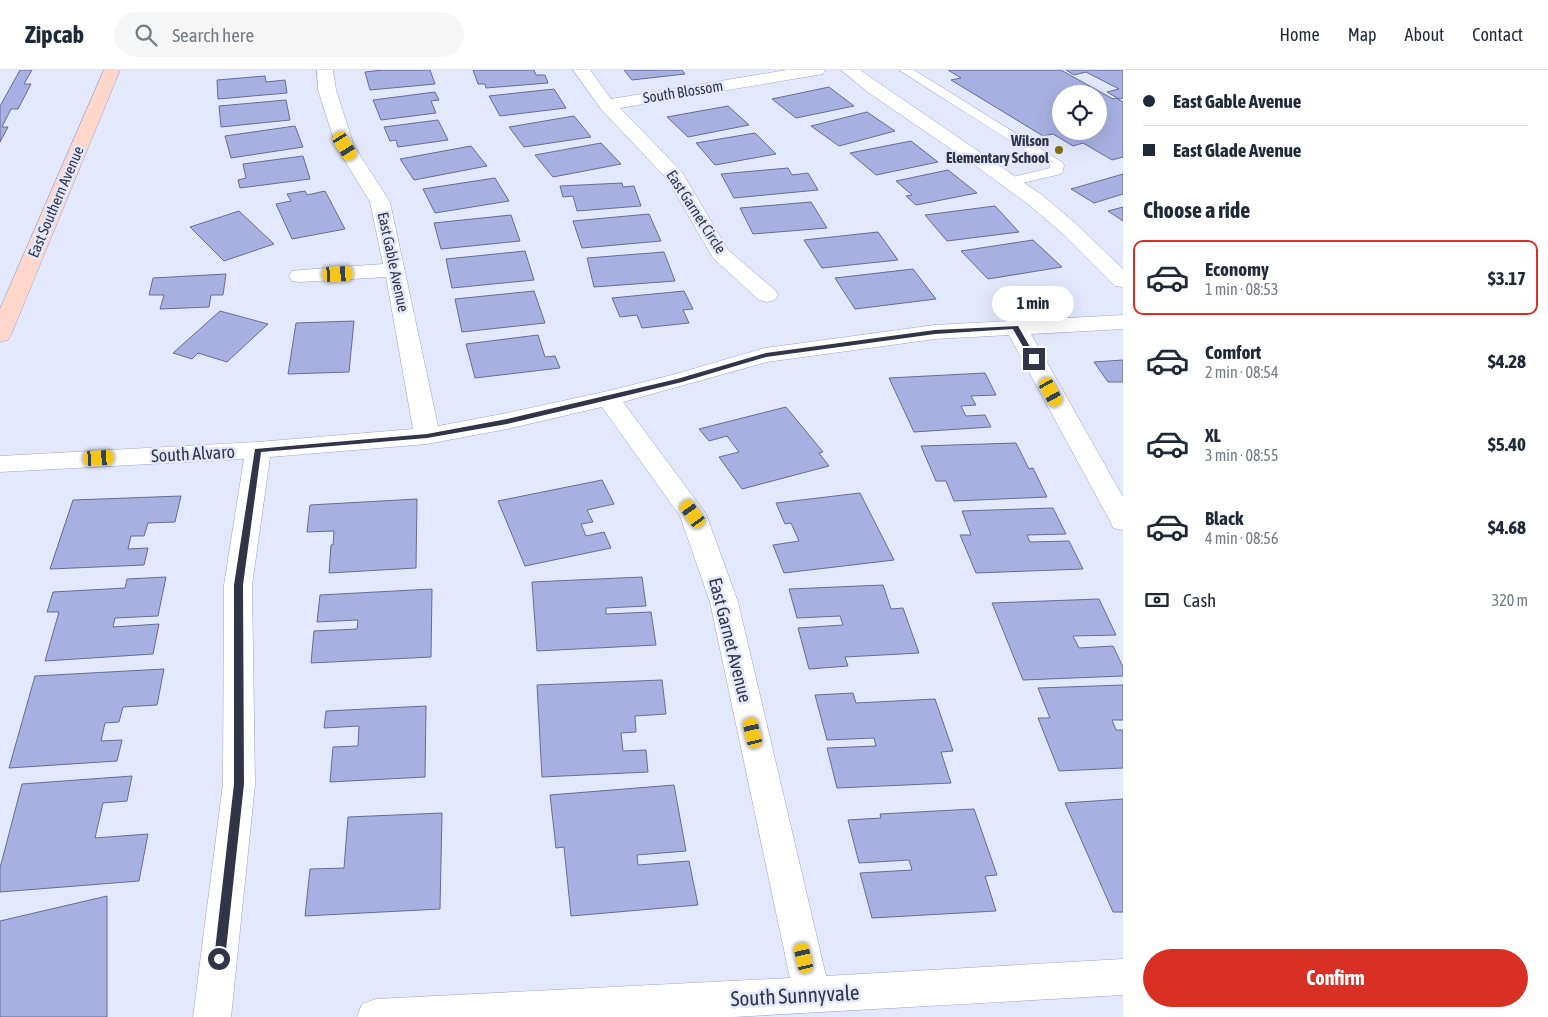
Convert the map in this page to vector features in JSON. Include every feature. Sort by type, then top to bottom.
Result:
[{"type":"main road","name":"East Southern Avenue","points":[[0,335],[112,70]]},
{"type":"street","name":"East Gable Avenue","points":[[325,70],[327,90],[345,146],[380,202],[427,436]]},
{"type":"street","points":[[581,70],[607,105]]},
{"type":"street","name":"South Blossom","points":[[607,105],[817,70]]},
{"type":"street","points":[[849,70],[884,96],[977,157],[1060,219],[1123,281]]},
{"type":"street","name":"East Garnet Circle","points":[[607,105],[675,176],[720,254],[767,295]]},
{"type":"street","points":[[300,276],[395,270]]},
{"type":"street","name":"South Alvaro","points":[[0,464],[258,450],[427,436],[507,421],[608,398],[680,380],[766,355],[935,332],[1123,322]]},
{"type":"street","points":[[1016,327],[1123,521]]},
{"type":"street","name":"East Garnet Avenue","points":[[608,398],[693,514],[724,602],[812,995]]},
{"type":"street","points":[[212,1017],[239,784],[238,585],[258,450]]},
{"type":"street","name":"South Sunnyvale","points":[[376,1017],[1123,977]]},
{"type":"lane","points":[[905,70],[1057,165],[1056,170],[1010,182]]},
{"type":"building","points":[[20,70],[32,70],[24,84],[31,84],[18,109],[11,109],[2,127],[8,127],[0,142],[0,106]]},
{"type":"building","points":[[430,70],[435,84],[370,90],[365,72]]},
{"type":"building","points":[[473,70],[534,70],[536,75],[545,75],[548,83],[486,88],[485,84],[478,84]]},
{"type":"building","points":[[624,70],[682,70],[685,74],[632,80]]},
{"type":"building","points":[[948,70],[1061,70],[1088,85],[1052,85],[1052,134],[1043,136],[951,80],[961,78]]},
{"type":"building","points":[[1066,70],[1123,70],[1123,98],[1119,99],[1107,92],[1119,89],[1086,72],[1074,75]]},
{"type":"building","points":[[265,76],[266,82],[285,80],[287,93],[218,99],[217,80]]},
{"type":"building","points":[[829,87],[854,106],[796,118],[772,99]]},
{"type":"building","points":[[554,89],[566,108],[500,116],[489,96]]},
{"type":"building","points":[[435,92],[439,100],[431,101],[436,113],[381,120],[373,100]]},
{"type":"building","points":[[1107,96],[1123,102],[1123,157],[1112,160],[1083,143],[1073,146],[1063,140],[1107,140]]},
{"type":"building","points":[[286,100],[290,120],[221,127],[219,106]]},
{"type":"building","points":[[728,106],[749,125],[688,137],[667,117]]},
{"type":"building","points":[[867,112],[895,131],[839,146],[811,126]]},
{"type":"building","points":[[574,116],[591,137],[524,147],[509,127]]},
{"type":"building","points":[[438,120],[448,140],[398,147],[396,140],[390,141],[384,127]]},
{"type":"building","points":[[295,126],[303,147],[231,158],[225,136]]},
{"type":"building","points":[[755,133],[776,154],[715,165],[696,143]]},
{"type":"building","points":[[911,141],[938,162],[876,175],[850,153]]},
{"type":"building","points":[[601,143],[621,164],[553,177],[535,155]]},
{"type":"building","points":[[471,146],[487,166],[414,180],[400,159]]},
{"type":"building","points":[[303,156],[310,179],[240,188],[238,180],[246,178],[243,164]]},
{"type":"building","points":[[788,168],[792,175],[808,173],[818,190],[734,198],[721,174]]},
{"type":"building","points":[[948,170],[977,193],[916,205],[906,196],[912,195],[896,181]]},
{"type":"building","points":[[1123,174],[1123,194],[1094,203],[1071,189]]},
{"type":"building","points":[[495,178],[509,201],[435,213],[423,189]]},
{"type":"building","points":[[622,183],[623,187],[634,186],[641,206],[577,211],[573,196],[563,197],[560,186]]},
{"type":"building","points":[[305,191],[307,195],[325,191],[345,229],[292,239],[276,204],[291,201],[287,194]]},
{"type":"building","points":[[811,202],[827,228],[753,234],[740,208]]},
{"type":"building","points":[[995,206],[1019,232],[947,241],[925,215]]},
{"type":"building","points":[[1123,207],[1123,221],[1108,211]]},
{"type":"building","points":[[239,211],[274,244],[224,261],[190,227]]},
{"type":"building","points":[[649,214],[661,241],[582,248],[573,221]]},
{"type":"building","points":[[511,215],[520,241],[441,249],[434,223]]},
{"type":"building","points":[[878,232],[898,260],[822,268],[804,240]]},
{"type":"building","points":[[1033,240],[1062,267],[988,279],[961,251]]},
{"type":"building","points":[[525,251],[534,280],[452,288],[446,259]]},
{"type":"building","points":[[664,252],[675,281],[594,287],[587,258]]},
{"type":"building","points":[[913,269],[936,299],[855,309],[835,278]]},
{"type":"building","points":[[226,274],[223,295],[211,295],[209,307],[160,309],[164,295],[149,295],[153,278]]},
{"type":"building","points":[[534,291],[545,323],[462,332],[455,299]]},
{"type":"building","points":[[684,291],[693,309],[683,310],[689,323],[642,328],[637,315],[620,317],[612,298]]},
{"type":"building","points":[[220,311],[268,324],[227,362],[198,353],[192,359],[173,353]]},
{"type":"building","points":[[354,321],[349,372],[288,374],[296,323]]},
{"type":"building","points":[[538,335],[545,357],[555,356],[560,368],[475,378],[466,344]]},
{"type":"building","points":[[1123,360],[1123,382],[1108,382],[1094,362]]},
{"type":"building","points":[[985,373],[996,395],[971,396],[976,405],[961,406],[966,416],[985,415],[991,427],[914,432],[889,378]]},
{"type":"building","points":[[786,407],[823,452],[819,453],[829,466],[742,489],[719,457],[739,452],[727,436],[709,441],[699,429]]},
{"type":"building","points":[[1016,443],[1029,469],[1033,468],[1047,497],[954,501],[946,481],[936,481],[921,446]]},
{"type":"building","points":[[602,480],[614,504],[587,510],[593,522],[581,524],[586,536],[604,532],[611,548],[525,566],[498,501]]},
{"type":"building","points":[[860,493],[894,560],[784,573],[773,545],[799,541],[791,523],[785,524],[776,503]]},
{"type":"building","points":[[181,496],[175,522],[148,523],[144,536],[131,536],[128,549],[148,548],[144,565],[50,569],[73,500]]},
{"type":"building","points":[[417,499],[416,568],[329,573],[334,531],[307,532],[310,505]]},
{"type":"building","points":[[1053,508],[1066,534],[1027,535],[1030,542],[1069,541],[1083,569],[976,573],[960,535],[971,535],[962,511]]},
{"type":"building","points":[[166,577],[158,616],[115,618],[113,627],[159,624],[153,654],[45,661],[59,612],[47,612],[53,592],[125,588],[127,579]]},
{"type":"building","points":[[642,577],[646,606],[606,608],[606,614],[651,612],[656,645],[537,651],[532,582]]},
{"type":"building","points":[[883,585],[891,609],[903,608],[919,653],[845,657],[848,666],[809,669],[798,628],[843,625],[840,616],[797,618],[789,589]]},
{"type":"building","points":[[432,589],[431,657],[311,663],[314,631],[357,629],[358,620],[317,622],[320,595]]},
{"type":"building","points":[[1099,599],[1116,635],[1073,636],[1079,648],[1113,646],[1123,667],[1123,676],[1023,680],[992,603]]},
{"type":"building","points":[[164,669],[157,705],[123,707],[119,722],[105,723],[101,741],[122,740],[117,761],[9,768],[35,676]]},
{"type":"building","points":[[662,680],[666,714],[635,716],[636,732],[621,733],[623,751],[646,750],[648,772],[542,777],[537,685]]},
{"type":"building","points":[[1123,685],[1123,720],[1112,720],[1116,730],[1123,730],[1123,768],[1059,771],[1038,718],[1050,718],[1038,688]]},
{"type":"building","points":[[853,693],[856,703],[935,699],[953,751],[941,752],[951,783],[837,788],[827,748],[876,746],[874,738],[827,740],[815,695]]},
{"type":"building","points":[[426,706],[425,777],[330,782],[333,747],[358,746],[359,726],[324,728],[326,711]]},
{"type":"building","points":[[132,776],[127,801],[103,803],[95,838],[148,834],[139,881],[0,892],[0,868],[22,784]]},
{"type":"building","points":[[674,785],[686,851],[637,855],[638,865],[689,861],[698,905],[571,916],[564,847],[556,848],[550,795]]},
{"type":"building","points":[[1123,799],[1123,912],[1113,912],[1065,803]]},
{"type":"building","points":[[974,809],[997,875],[985,876],[996,911],[872,918],[860,873],[912,870],[909,860],[859,863],[848,820],[881,818],[880,814]]},
{"type":"building","points":[[442,813],[440,909],[305,916],[310,869],[344,868],[348,817]]},
{"type":"building","points":[[107,896],[107,1017],[0,1017],[0,921]]},
{"type":"place","name":"Wilson Elementary School","points":[[1059,150]]},
{"type":"route","points":[[219,959],[239,784],[238,585],[258,450],[427,436],[507,421],[608,398],[680,380],[766,355],[935,332],[1016,327],[1034,359]]}]
